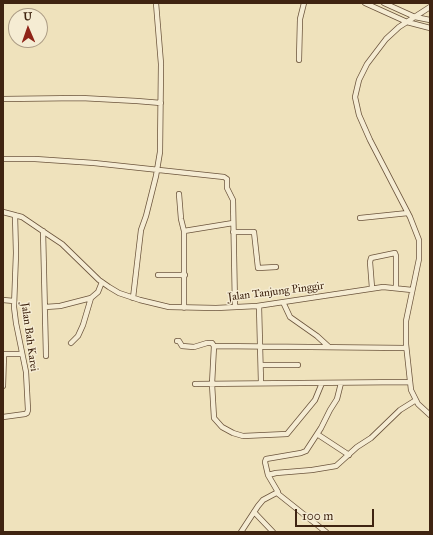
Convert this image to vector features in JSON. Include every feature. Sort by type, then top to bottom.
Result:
[{"type":"street","points":[[133,298],[141,230],[146,216],[157,170],[160,146],[161,64],[156,3]]},
{"type":"street","points":[[299,60],[300,20],[304,3]]},
{"type":"street","points":[[365,3],[407,22],[430,28]]},
{"type":"street","points":[[384,3],[415,17],[430,20]]},
{"type":"street","points":[[430,7],[399,27],[386,39],[367,64],[359,80],[355,97],[359,115],[370,140],[408,213],[419,240],[420,249],[416,275],[406,321],[406,348],[411,390],[416,400],[430,415]]},
{"type":"street","points":[[3,99],[81,98],[161,103]]},
{"type":"street","points":[[3,159],[46,159],[224,177],[227,179],[227,188],[233,197],[235,307]]},
{"type":"street","points":[[179,194],[181,219],[184,231],[184,308]]},
{"type":"street","name":"Jalan Tanjung Pinggir","points":[[3,212],[15,215],[30,222],[62,244],[102,282],[119,293],[169,307],[259,306],[372,288],[383,287],[412,290]]},
{"type":"street","points":[[360,218],[408,213]]},
{"type":"street","name":"Jalan Bah Karei","points":[[3,417],[28,413],[26,372],[16,323],[14,301],[16,253],[15,215]]},
{"type":"street","points":[[184,231],[233,223]]},
{"type":"street","points":[[43,231],[46,356]]},
{"type":"street","points":[[233,232],[254,232],[258,268],[276,267]]},
{"type":"street","points":[[372,288],[371,258],[395,254],[396,288]]},
{"type":"street","points":[[158,275],[185,275]]},
{"type":"street","points":[[45,308],[60,306],[91,298],[98,292],[102,282]]},
{"type":"street","points":[[71,343],[78,336],[83,326],[91,298]]},
{"type":"street","points":[[3,300],[14,301]]},
{"type":"street","points":[[283,302],[290,317],[317,336],[329,348]]},
{"type":"street","points":[[259,306],[261,383]]},
{"type":"street","points":[[177,341],[179,341],[182,346],[194,347],[202,343],[207,343],[214,346],[406,348]]},
{"type":"street","points":[[214,346],[212,384],[212,410],[214,420],[232,433],[243,436],[287,434],[315,400],[322,383]]},
{"type":"street","points":[[3,386],[3,354],[22,354]]},
{"type":"street","points":[[261,365],[298,365]]},
{"type":"street","points":[[195,384],[409,382]]},
{"type":"street","points":[[326,532],[277,493],[278,490],[268,475],[266,459],[304,452],[318,434],[330,410],[338,399],[341,383]]},
{"type":"street","points":[[268,475],[336,466],[357,447],[372,438],[400,410],[416,400]]},
{"type":"street","points":[[318,434],[349,455]]},
{"type":"street","points":[[241,532],[263,500],[277,493]]},
{"type":"street","points":[[254,512],[273,532]]},
{"type":"waterway","points":[[49,532],[67,532]]}]
